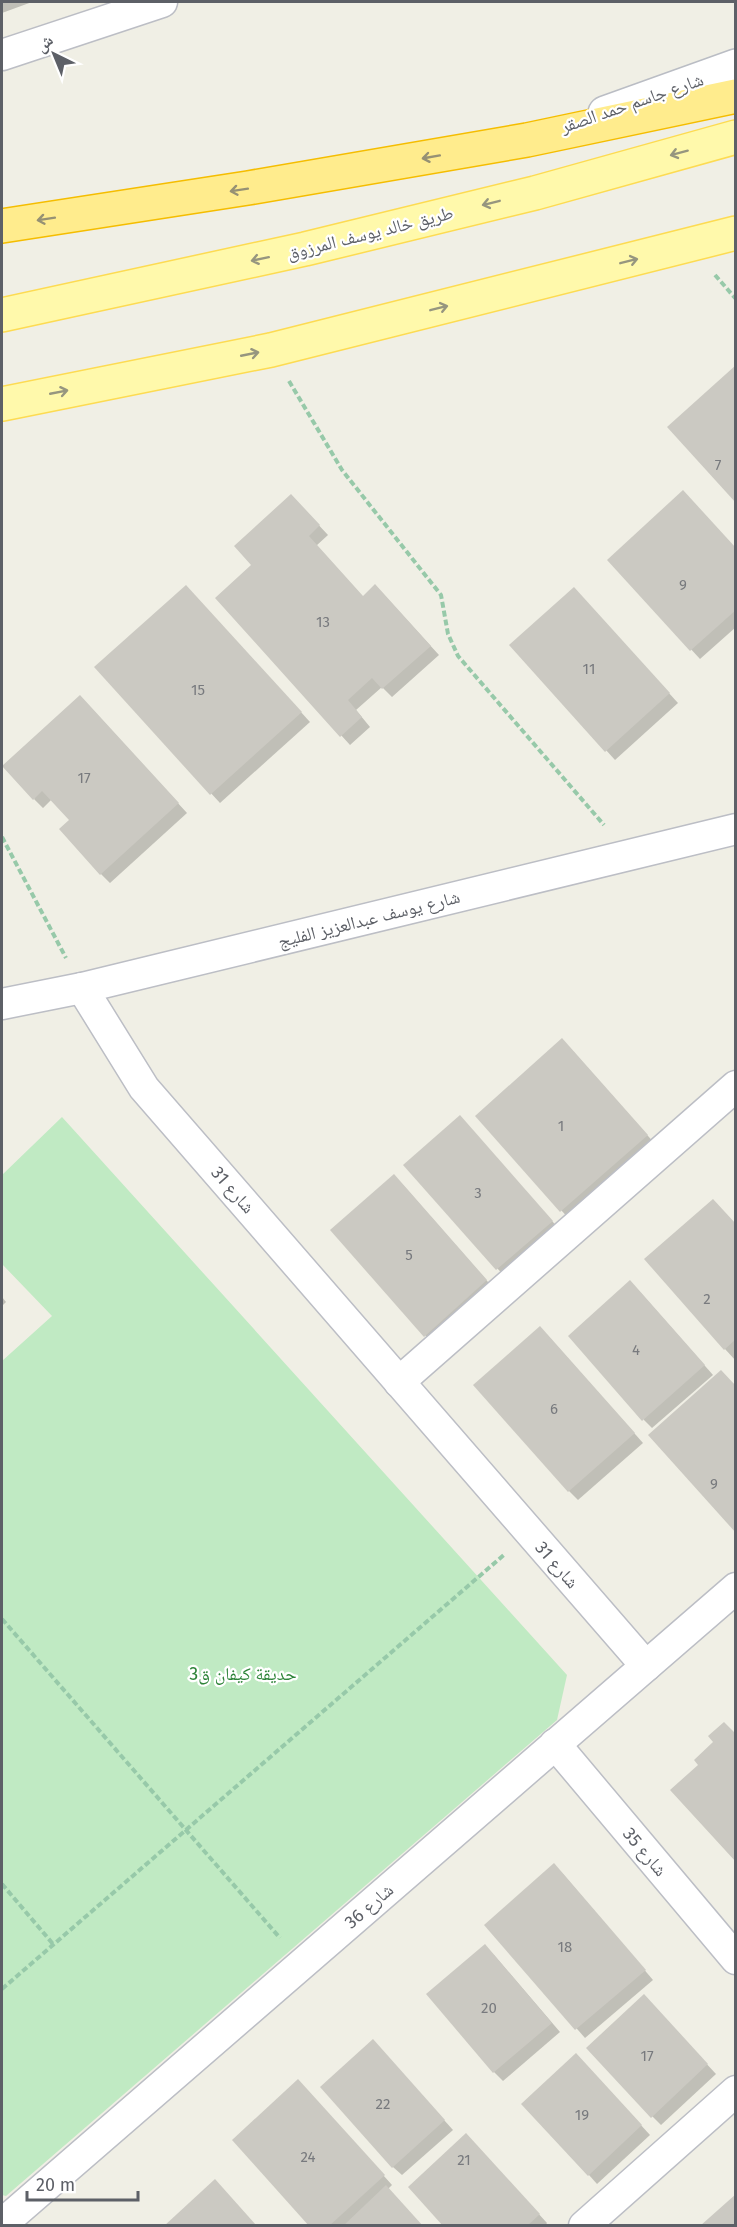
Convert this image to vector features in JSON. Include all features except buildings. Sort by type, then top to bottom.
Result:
[{"type":"highway","points":[[2,226],[248,188],[527,140],[735,96]]},
{"type":"main road","name":"طريق خالد يوسف المرزوق","points":[[2,315],[328,244],[535,192],[735,137]]},
{"type":"main road","points":[[2,404],[271,350],[735,233]]},
{"type":"main road","points":[[2,329],[77,299]]},
{"type":"street","points":[[2,55],[162,2]]},
{"type":"street","name":"شارع جاسم حمد الصقر","points":[[527,140],[735,66]]},
{"type":"street","name":"شارع يوسف عبدالعزيز الفليج","points":[[2,1004],[82,988],[735,829]]},
{"type":"street","name":"شارع 31","points":[[82,988],[144,1088],[646,1666]]},
{"type":"street","points":[[399,1382],[735,1086]]},
{"type":"street","name":"شارع 36","points":[[2,2224],[735,1588]]},
{"type":"street","name":"شارع 35","points":[[555,1744],[735,1959]]},
{"type":"street","points":[[596,2222],[735,2091]]},
{"type":"path","points":[[271,350],[342,470],[441,595],[448,634],[458,656],[631,856]]},
{"type":"path","points":[[2,837],[82,988]]},
{"type":"path","points":[[2,1989],[529,1533]]},
{"type":"path","points":[[2,1619],[302,1963]]},
{"type":"path","points":[[2,1884],[53,1944]]},
{"type":"green space","name":"حديقة كيفان ق3","points":[[62,1117],[567,1675],[557,1720],[6,2196],[2,2195],[2,1361],[52,1316],[2,1264],[2,1175]]}]
